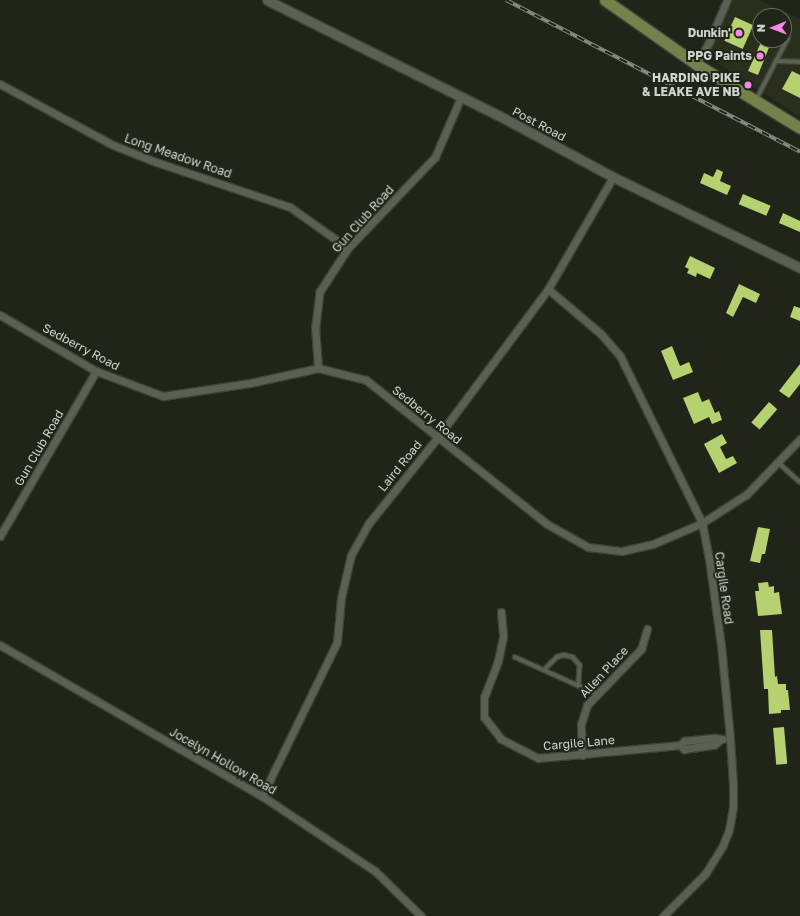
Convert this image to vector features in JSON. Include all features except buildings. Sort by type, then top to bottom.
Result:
[{"type":"main road","points":[[605,0],[696,64],[756,101],[799,125]]},
{"type":"street","name":"Post Road","points":[[266,0],[460,97],[613,177],[800,268]]},
{"type":"street","points":[[696,64],[709,42],[727,0]]},
{"type":"street","name":"Long Meadow Road","points":[[0,84],[112,145],[156,162],[290,207],[348,248]]},
{"type":"street","name":"Gun Club Road","points":[[318,368],[315,329],[320,291],[348,248],[435,157],[460,97]]},
{"type":"street","name":"Laird Road","points":[[262,796],[337,642],[341,598],[351,555],[369,523],[437,438],[548,289],[613,177]]},
{"type":"street","name":"Cargile Road","points":[[548,289],[601,334],[620,356],[702,523],[709,559],[718,624],[730,739],[734,784],[733,807],[729,830],[722,847],[705,874],[663,916]]},
{"type":"street","name":"Sedberry Road","points":[[0,315],[96,371],[163,396],[250,383],[318,368],[366,380],[546,524],[588,547],[622,551],[653,544],[702,523],[747,494],[800,439]]},
{"type":"street","name":"Gun Club Road","points":[[0,536],[96,371]]},
{"type":"street","name":"Cargile Lane","points":[[501,612],[503,637],[498,661],[484,697],[484,717],[501,739],[538,758],[680,746],[684,741],[715,738],[720,740],[730,739]]},
{"type":"street","name":"Allen Place","points":[[582,755],[581,724],[587,705],[641,649],[647,629]]},
{"type":"street","name":"Jocelyn Hollow Road","points":[[0,645],[262,796],[375,871],[421,916]]},
{"type":"lane","points":[[756,101],[783,48]]},
{"type":"lane","points":[[776,60],[800,62]]},
{"type":"lane","points":[[779,462],[800,482]]},
{"type":"lane","points":[[544,670],[557,657],[564,655],[573,657],[580,665],[579,686]]},
{"type":"lane","points":[[515,657],[597,694]]},
{"type":"shaded area","points":[[733,0],[759,0],[776,8],[752,8],[752,48],[792,48],[792,15],[800,19],[800,117],[713,60],[708,52]]},
{"type":"railway","points":[[506,0],[800,152]]},
{"type":"place","name":"Dunkin'","points":[[739,33]]},
{"type":"place","name":"PPG Paints","points":[[760,56]]},
{"type":"place","name":"HARDING PIKE & LEAKE AVE NB","points":[[748,85]]}]
